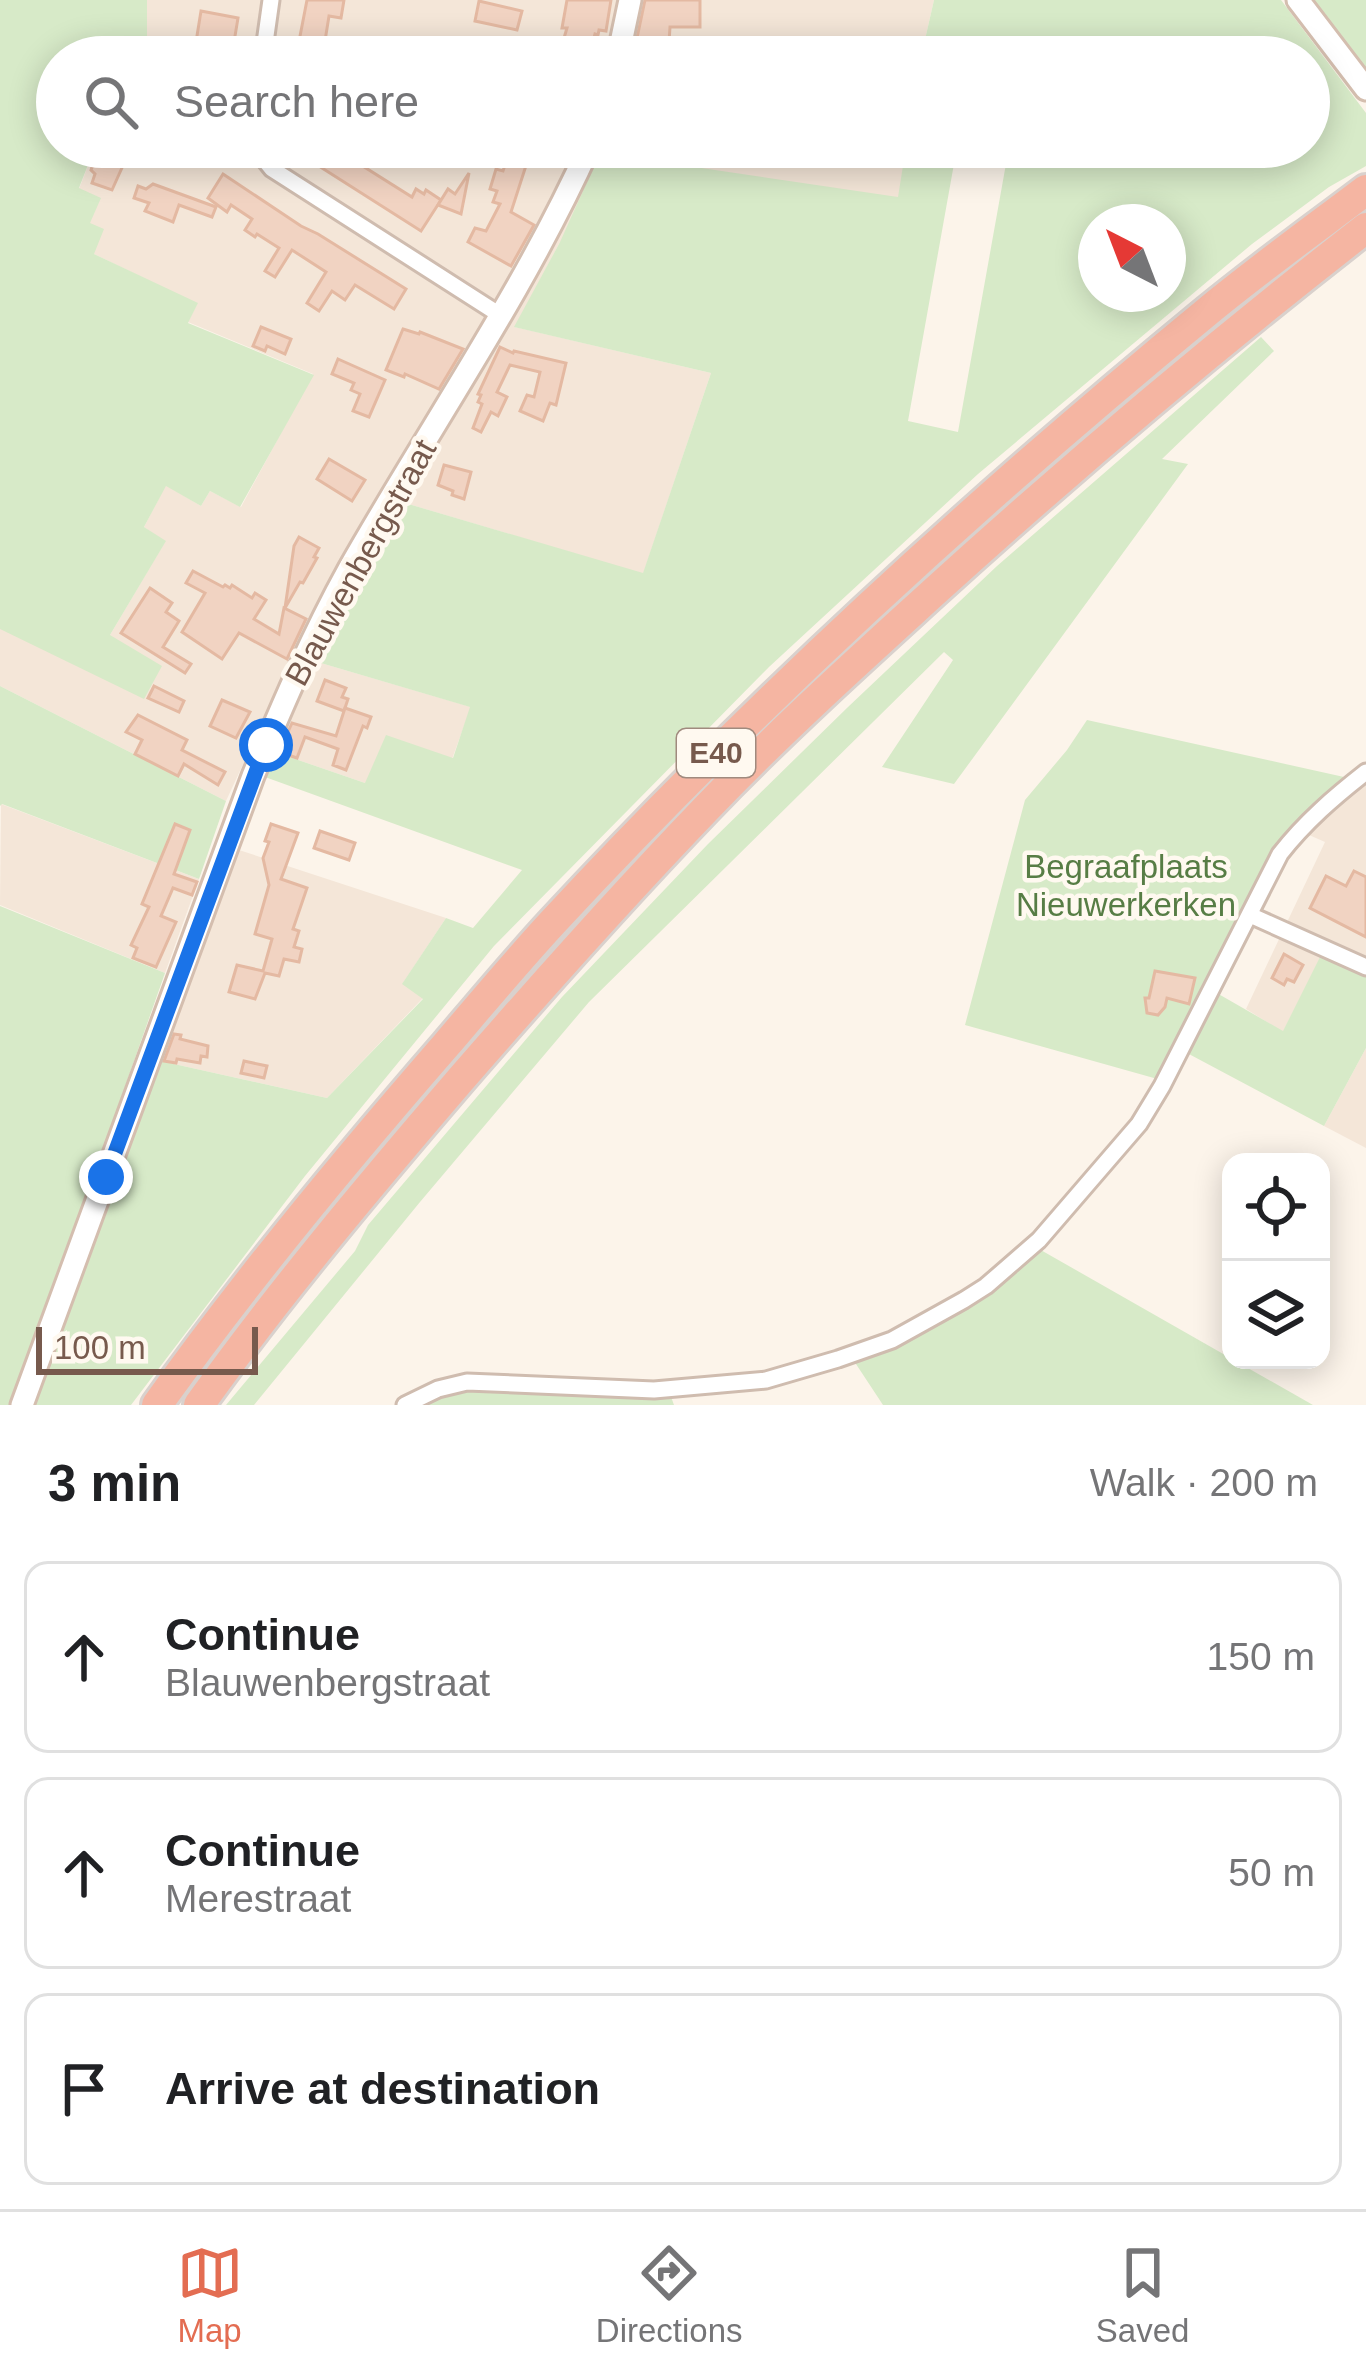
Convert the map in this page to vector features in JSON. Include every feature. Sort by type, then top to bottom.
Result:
[{"type":"highway","name":"E40","points":[[157,1405],[363,1140],[552,923],[711,758],[858,616],[1047,446],[1212,308],[1366,190]]},
{"type":"highway","name":"E40","points":[[199,1405],[406,1143],[575,948],[732,782],[1071,468],[1230,334],[1366,228]]},
{"type":"street","points":[[266,36],[271,0]]},
{"type":"street","points":[[622,36],[630,0]]},
{"type":"street","points":[[1298,0],[1326,36]]},
{"type":"street","points":[[1330,42],[1366,89]]},
{"type":"street","points":[[270,168],[500,315]]},
{"type":"street","name":"Blauwenbergstraat","points":[[22,1405],[253,776],[313,639],[481,350],[579,168]]},
{"type":"street","points":[[405,1405],[467,1382],[654,1390],[766,1380],[873,1348],[928,1322],[986,1286],[1064,1213],[1126,1142],[1162,1086],[1280,854],[1297,832],[1366,772]]},
{"type":"street","points":[[1250,915],[1366,967]]},
{"type":"shaded area","points":[[147,0],[934,0],[926,36],[147,36]]},
{"type":"shaded area","points":[[87,168],[903,168],[899,197],[560,242],[515,327],[711,373],[643,574],[380,492],[297,648],[226,801],[0,686],[0,628],[110,635],[165,542],[144,527],[166,485],[201,506],[210,491],[241,507],[313,374],[188,322],[197,304],[94,254],[79,189]]},
{"type":"shaded area","points":[[314,661],[471,707],[452,759],[365,783],[275,752]]},
{"type":"shaded area","points":[[1366,763],[1366,977],[1322,955],[1283,1032],[1246,1009],[1325,842],[1293,828],[1344,777]]},
{"type":"shaded area","points":[[1,804],[199,879],[165,973],[0,905]]},
{"type":"shaded area","points":[[239,850],[446,918],[403,983],[423,998],[327,1098],[156,1060]]},
{"type":"shaded area","points":[[1366,1048],[1366,1148],[1324,1126]]},
{"type":"green space","points":[[0,0],[147,0],[147,36],[36,36],[36,168],[87,168],[79,188],[101,198],[90,223],[104,229],[94,254],[198,303],[188,323],[314,375],[240,507],[210,491],[201,506],[166,486],[144,527],[166,541],[110,635],[162,666],[144,699],[0,629]]},
{"type":"green space","points":[[934,0],[1281,0],[1308,36],[926,36]]},
{"type":"green space","points":[[1304,0],[1366,0],[1366,76]]},
{"type":"green space","points":[[1330,65],[1366,113],[1366,166],[1252,244],[1186,299],[1186,204],[1078,204],[1078,312],[1171,312],[978,474],[769,667],[494,946],[305,1176],[131,1405],[34,1405],[156,1060],[327,1098],[423,999],[402,984],[446,918],[473,928],[522,870],[265,777],[275,752],[365,783],[386,735],[453,758],[470,707],[314,661],[405,503],[643,573],[711,373],[514,327],[593,168],[702,168],[898,197],[903,168],[953,168],[908,421],[958,432],[1005,168],[1330,168]]},
{"type":"green space","points":[[1261,337],[1274,351],[1162,459],[1188,464],[954,784],[882,767],[953,660],[944,652],[589,1002],[254,1405],[226,1405],[355,1251],[368,1225],[562,997],[708,844],[997,566]]},
{"type":"green space","points":[[0,686],[226,801],[199,879],[0,806]]},
{"type":"green space","name":"Begraafplaats Nieuwerkerken","points":[[1087,720],[1344,777],[1293,827],[1161,1080],[965,1025],[1025,800]]},
{"type":"green space","points":[[0,906],[165,973],[13,1405],[0,1405]]},
{"type":"green space","points":[[1321,955],[1366,977],[1366,1048],[1324,1126],[1187,1053],[1215,992],[1283,1031]]},
{"type":"green space","points":[[1039,1249],[1222,1353],[1222,1369],[1250,1369],[1313,1405],[883,1405],[854,1361],[907,1339],[995,1285]]},
{"type":"green space","points":[[460,1387],[670,1394],[674,1405],[416,1405]]},
{"type":"building","points":[[307,0],[344,0],[341,18],[329,16],[326,36],[300,36]]},
{"type":"building","points":[[567,0],[611,0],[606,31],[565,36],[567,28],[562,28]]},
{"type":"building","points":[[645,0],[700,0],[700,27],[670,27],[669,36],[637,36]]},
{"type":"building","points":[[479,1],[522,11],[517,30],[475,21]]},
{"type":"building","points":[[201,11],[238,18],[235,36],[197,36]]},
{"type":"building","points":[[122,168],[112,190],[92,183],[95,174],[91,170]]},
{"type":"building","points":[[322,168],[366,168],[412,197],[416,189],[424,194],[426,190],[441,200],[421,231]]},
{"type":"building","points":[[525,168],[511,212],[534,225],[511,266],[468,242],[475,228],[486,231],[500,204],[493,202],[497,191],[490,189],[496,169]]},
{"type":"building","points":[[469,173],[461,214],[438,205],[448,189],[455,194]]},
{"type":"building","points":[[223,174],[406,289],[394,309],[355,285],[345,300],[332,291],[319,311],[307,303],[326,272],[292,250],[275,277],[265,271],[279,248],[245,230],[252,219],[231,205],[227,212],[208,198]]},
{"type":"building","points":[[153,184],[216,207],[212,217],[179,205],[173,222],[145,211],[149,203],[134,198],[138,186],[146,189]]},
{"type":"building","points":[[261,327],[291,339],[285,354],[253,346]]},
{"type":"building","points":[[403,329],[463,349],[439,389],[386,370]]},
{"type":"building","points":[[500,347],[566,363],[556,405],[550,403],[543,421],[520,411],[527,395],[534,397],[540,372],[510,365],[497,392],[507,397],[498,416],[491,412],[481,432],[473,428],[482,404],[478,394]]},
{"type":"building","points":[[338,359],[385,380],[369,417],[353,411],[360,394],[351,390],[354,383],[332,374]]},
{"type":"building","points":[[329,459],[365,480],[352,501],[317,479]]},
{"type":"building","points":[[444,465],[471,472],[464,499],[438,485]]},
{"type":"building","points":[[299,537],[319,548],[285,608],[294,546]]},
{"type":"building","points":[[193,571],[223,587],[232,585],[252,598],[255,593],[266,600],[254,619],[279,634],[284,608],[306,619],[287,659],[239,633],[222,659],[182,632],[205,593],[186,583]]},
{"type":"building","points":[[150,588],[172,603],[166,612],[179,621],[163,647],[191,664],[185,673],[121,633]]},
{"type":"building","points":[[325,680],[346,688],[344,711],[317,701]]},
{"type":"building","points":[[154,686],[184,701],[179,712],[148,698]]},
{"type":"building","points":[[222,700],[250,712],[236,738],[210,726]]},
{"type":"building","points":[[345,708],[371,717],[346,770],[333,765],[338,749],[305,737],[297,758],[279,752],[292,723],[336,736]]},
{"type":"building","points":[[138,715],[187,740],[182,750],[225,772],[218,785],[184,764],[178,776],[135,754],[142,740],[126,732]]},
{"type":"building","points":[[175,824],[190,830],[174,874],[197,882],[192,895],[173,888],[161,916],[176,922],[156,967],[133,958],[137,948],[131,945],[149,907],[142,904]]},
{"type":"building","points":[[271,824],[298,833],[281,879],[307,888],[293,929],[299,931],[294,947],[302,949],[299,962],[284,959],[279,976],[265,973],[255,999],[229,992],[237,965],[263,971],[272,939],[255,934],[269,885],[263,858]]},
{"type":"building","points":[[320,831],[355,843],[349,860],[314,848]]},
{"type":"building","points":[[1354,871],[1366,877],[1366,937],[1310,908],[1326,876],[1346,886]]},
{"type":"building","points":[[1284,954],[1303,965],[1294,982],[1287,979],[1284,985],[1272,978]]},
{"type":"building","points":[[1155,971],[1195,978],[1189,1004],[1167,998],[1158,1015],[1147,1013],[1145,998],[1149,998]]},
{"type":"building","points":[[174,1034],[208,1046],[207,1057],[201,1056],[200,1063],[164,1061]]},
{"type":"building","points":[[244,1061],[267,1066],[264,1078],[241,1073]]},
{"type":"route","points":[[106,1177],[266,745]]}]
